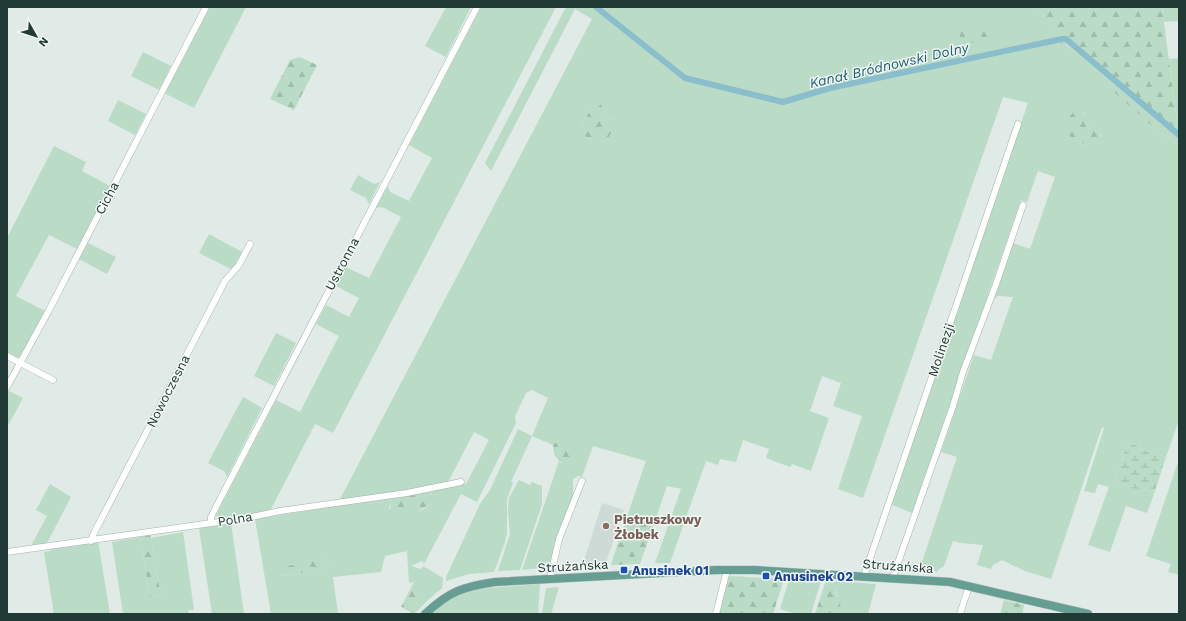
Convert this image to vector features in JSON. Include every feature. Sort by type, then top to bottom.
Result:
[{"type":"main road","name":"Strużańska","points":[[425,614],[438,601],[454,592],[495,582],[727,570],[754,570],[950,582],[1088,614]]},
{"type":"street","name":"Cicha","points":[[7,387],[206,7]]},
{"type":"street","name":"Ustronna","points":[[211,523],[211,517],[216,505],[477,7]]},
{"type":"street","name":"Molinezji","points":[[864,576],[1018,124]]},
{"type":"street","points":[[893,578],[953,406],[963,372],[995,287],[1023,205]]},
{"type":"street","name":"Nowoczesna","points":[[91,541],[225,281],[239,265],[250,244]]},
{"type":"street","points":[[7,356],[53,380]]},
{"type":"street","points":[[550,579],[559,539],[582,481]]},
{"type":"street","name":"Polna","points":[[7,552],[211,523],[280,511],[399,494],[461,482]]},
{"type":"street","points":[[716,614],[727,570]]},
{"type":"street","points":[[960,614],[969,586]]},
{"type":"shaded area","name":"Pietruszkowy Żłobek","points":[[602,503],[624,510],[605,565],[582,567]]},
{"type":"green space","points":[[210,7],[246,7],[194,108],[164,93]]},
{"type":"green space","points":[[446,7],[471,7],[446,57],[425,46]]},
{"type":"green space","points":[[481,7],[556,7],[333,433],[315,424],[270,511],[219,518],[216,515],[276,400],[300,412],[339,336],[316,324],[326,305],[349,317],[359,298],[336,286],[345,267],[369,278],[401,217],[382,207],[376,208],[388,186],[390,192],[409,201],[432,158],[409,145]]},
{"type":"green space","points":[[566,7],[1036,7],[1053,23],[1055,35],[1113,84],[1110,87],[1152,126],[1179,146],[1179,420],[1166,457],[1127,443],[1116,481],[1117,484],[1155,491],[1147,513],[1126,506],[1110,552],[1088,545],[1109,487],[1098,484],[1095,493],[1084,491],[1104,428],[1102,427],[1051,579],[1025,571],[1002,560],[993,565],[991,569],[977,565],[983,545],[953,541],[944,566],[937,572],[920,568],[957,457],[941,452],[974,355],[991,360],[1013,297],[998,296],[994,299],[1013,243],[1030,249],[1055,177],[1038,171],[1027,202],[1021,200],[912,513],[890,504],[1028,103],[1003,97],[863,498],[838,489],[862,416],[833,406],[841,383],[822,376],[810,411],[829,418],[811,471],[792,464],[790,467],[766,458],[769,449],[743,440],[736,462],[720,459],[718,465],[706,461],[670,563],[655,563],[681,489],[667,486],[656,518],[643,514],[639,533],[636,539],[630,543],[618,543],[646,461],[593,446],[582,477],[578,476],[573,479],[574,494],[550,567],[522,570],[559,461],[562,463],[575,447],[564,442],[559,442],[553,445],[532,436],[548,398],[532,390],[526,393],[515,416],[516,423],[477,502],[461,494],[424,564],[422,561],[411,566],[421,569],[423,566],[443,578],[442,588],[414,614],[412,613],[419,596],[411,588],[414,582],[409,583],[407,551],[385,556],[381,572],[333,577],[338,614],[271,614],[255,519],[391,497],[389,509],[411,512],[424,509],[431,499],[431,490],[466,484],[489,440],[474,432],[448,482],[338,503],[592,19],[575,9],[491,171],[485,163]],"holes":[[[607,108],[604,113],[606,117],[613,119],[606,142],[587,137],[582,124],[590,111]],[[1083,112],[1099,127],[1101,136],[1086,145],[1073,138]],[[327,558],[329,568],[326,570],[283,576],[282,574]]]},
{"type":"green space","points":[[1036,7],[1162,7],[1177,122],[1179,124],[1179,146],[1152,126],[1113,91],[1109,87],[1112,84],[1065,43],[1062,44],[1055,35],[1053,23]]},
{"type":"green space","points":[[1162,7],[1179,7],[1179,21],[1164,22]]},
{"type":"green space","points":[[970,29],[993,34],[991,40],[988,43],[980,44],[960,37],[960,32]]},
{"type":"green space","points":[[143,52],[171,66],[159,90],[131,76]]},
{"type":"green space","points":[[300,57],[317,65],[294,110],[270,99],[290,60]]},
{"type":"green space","points":[[1179,58],[1179,124],[1177,122],[1169,59]]},
{"type":"green space","points":[[118,100],[146,114],[135,135],[108,121]]},
{"type":"green space","points":[[604,101],[607,101],[609,104],[604,113],[606,117],[618,121],[606,142],[586,137],[582,124],[590,111],[596,109]]},
{"type":"green space","points":[[1078,109],[1093,120],[1100,128],[1100,138],[1098,142],[1092,145],[1084,144],[1072,138],[1068,132],[1068,120],[1072,113]]},
{"type":"green space","points":[[54,146],[86,162],[82,171],[110,186],[77,249],[49,235],[16,296],[45,311],[22,356],[17,358],[7,353],[7,238]]},
{"type":"green space","points":[[358,175],[374,184],[380,182],[369,204],[366,198],[350,190]]},
{"type":"green space","points":[[209,234],[242,252],[231,269],[199,253]]},
{"type":"green space","points":[[88,243],[116,257],[107,274],[79,259]]},
{"type":"green space","points":[[276,333],[296,343],[274,386],[254,376]]},
{"type":"green space","points":[[7,390],[23,398],[9,424],[7,423]]},
{"type":"green space","points":[[243,397],[262,408],[227,477],[224,471],[208,463]]},
{"type":"green space","points":[[518,429],[532,436],[511,482],[513,483],[507,499],[507,533],[494,572],[469,574],[446,581],[446,577],[480,504],[490,490]]},
{"type":"green space","points":[[565,441],[575,447],[576,452],[572,460],[567,464],[559,461],[554,454],[553,445],[557,442]]},
{"type":"green space","points":[[1127,443],[1166,457],[1155,491],[1131,488],[1117,484],[1116,481]]},
{"type":"green space","points":[[1179,459],[1179,575],[1168,572],[1171,564],[1146,556]]},
{"type":"green space","points":[[519,480],[530,485],[532,482],[542,486],[542,504],[520,570],[498,571],[510,534],[508,511],[509,498]]},
{"type":"green space","points":[[50,484],[71,497],[47,543],[31,546],[47,516],[36,510]]},
{"type":"green space","points":[[431,490],[431,504],[416,512],[390,512],[391,497]]},
{"type":"green space","points":[[643,514],[656,518],[640,564],[611,565],[618,543],[633,542],[638,535]]},
{"type":"green space","points":[[231,523],[244,614],[212,614],[199,528]]},
{"type":"green space","points":[[183,532],[194,610],[188,610],[189,614],[123,614],[112,542],[140,537],[150,597],[161,595],[151,538]]},
{"type":"green space","points":[[150,535],[161,595],[150,597],[140,537]]},
{"type":"green space","points":[[98,541],[110,614],[54,614],[44,552],[52,549],[83,545],[84,543]]},
{"type":"green space","points":[[327,558],[329,568],[326,570],[283,576],[283,567]]},
{"type":"green space","points":[[728,576],[784,579],[773,614],[718,614]]},
{"type":"green space","points":[[789,580],[821,581],[811,614],[797,614],[780,609]]},
{"type":"green space","points":[[826,580],[832,581],[840,601],[840,607],[836,612],[828,614],[815,614]]},
{"type":"green space","points":[[832,581],[876,584],[868,614],[832,614],[835,612],[838,597]]},
{"type":"green space","points":[[540,584],[538,614],[432,614],[449,600],[468,592],[493,588]]},
{"type":"green space","points":[[559,587],[551,614],[542,614],[546,588]]},
{"type":"green space","points":[[411,588],[417,592],[419,596],[412,613],[401,607]]},
{"type":"green space","points":[[1004,600],[1024,605],[1022,614],[1000,614]]},
{"type":"waterway","name":"Kanał Bródnowski Dolny","points":[[596,7],[685,78],[783,102],[830,88],[1066,39],[1179,135]]},
{"type":"place","name":"Pietruszkowy Żłobek","points":[[606,526]]},
{"type":"place","name":"Anusinek 01","points":[[624,570]]},
{"type":"place","name":"Anusinek 02","points":[[766,576]]}]
